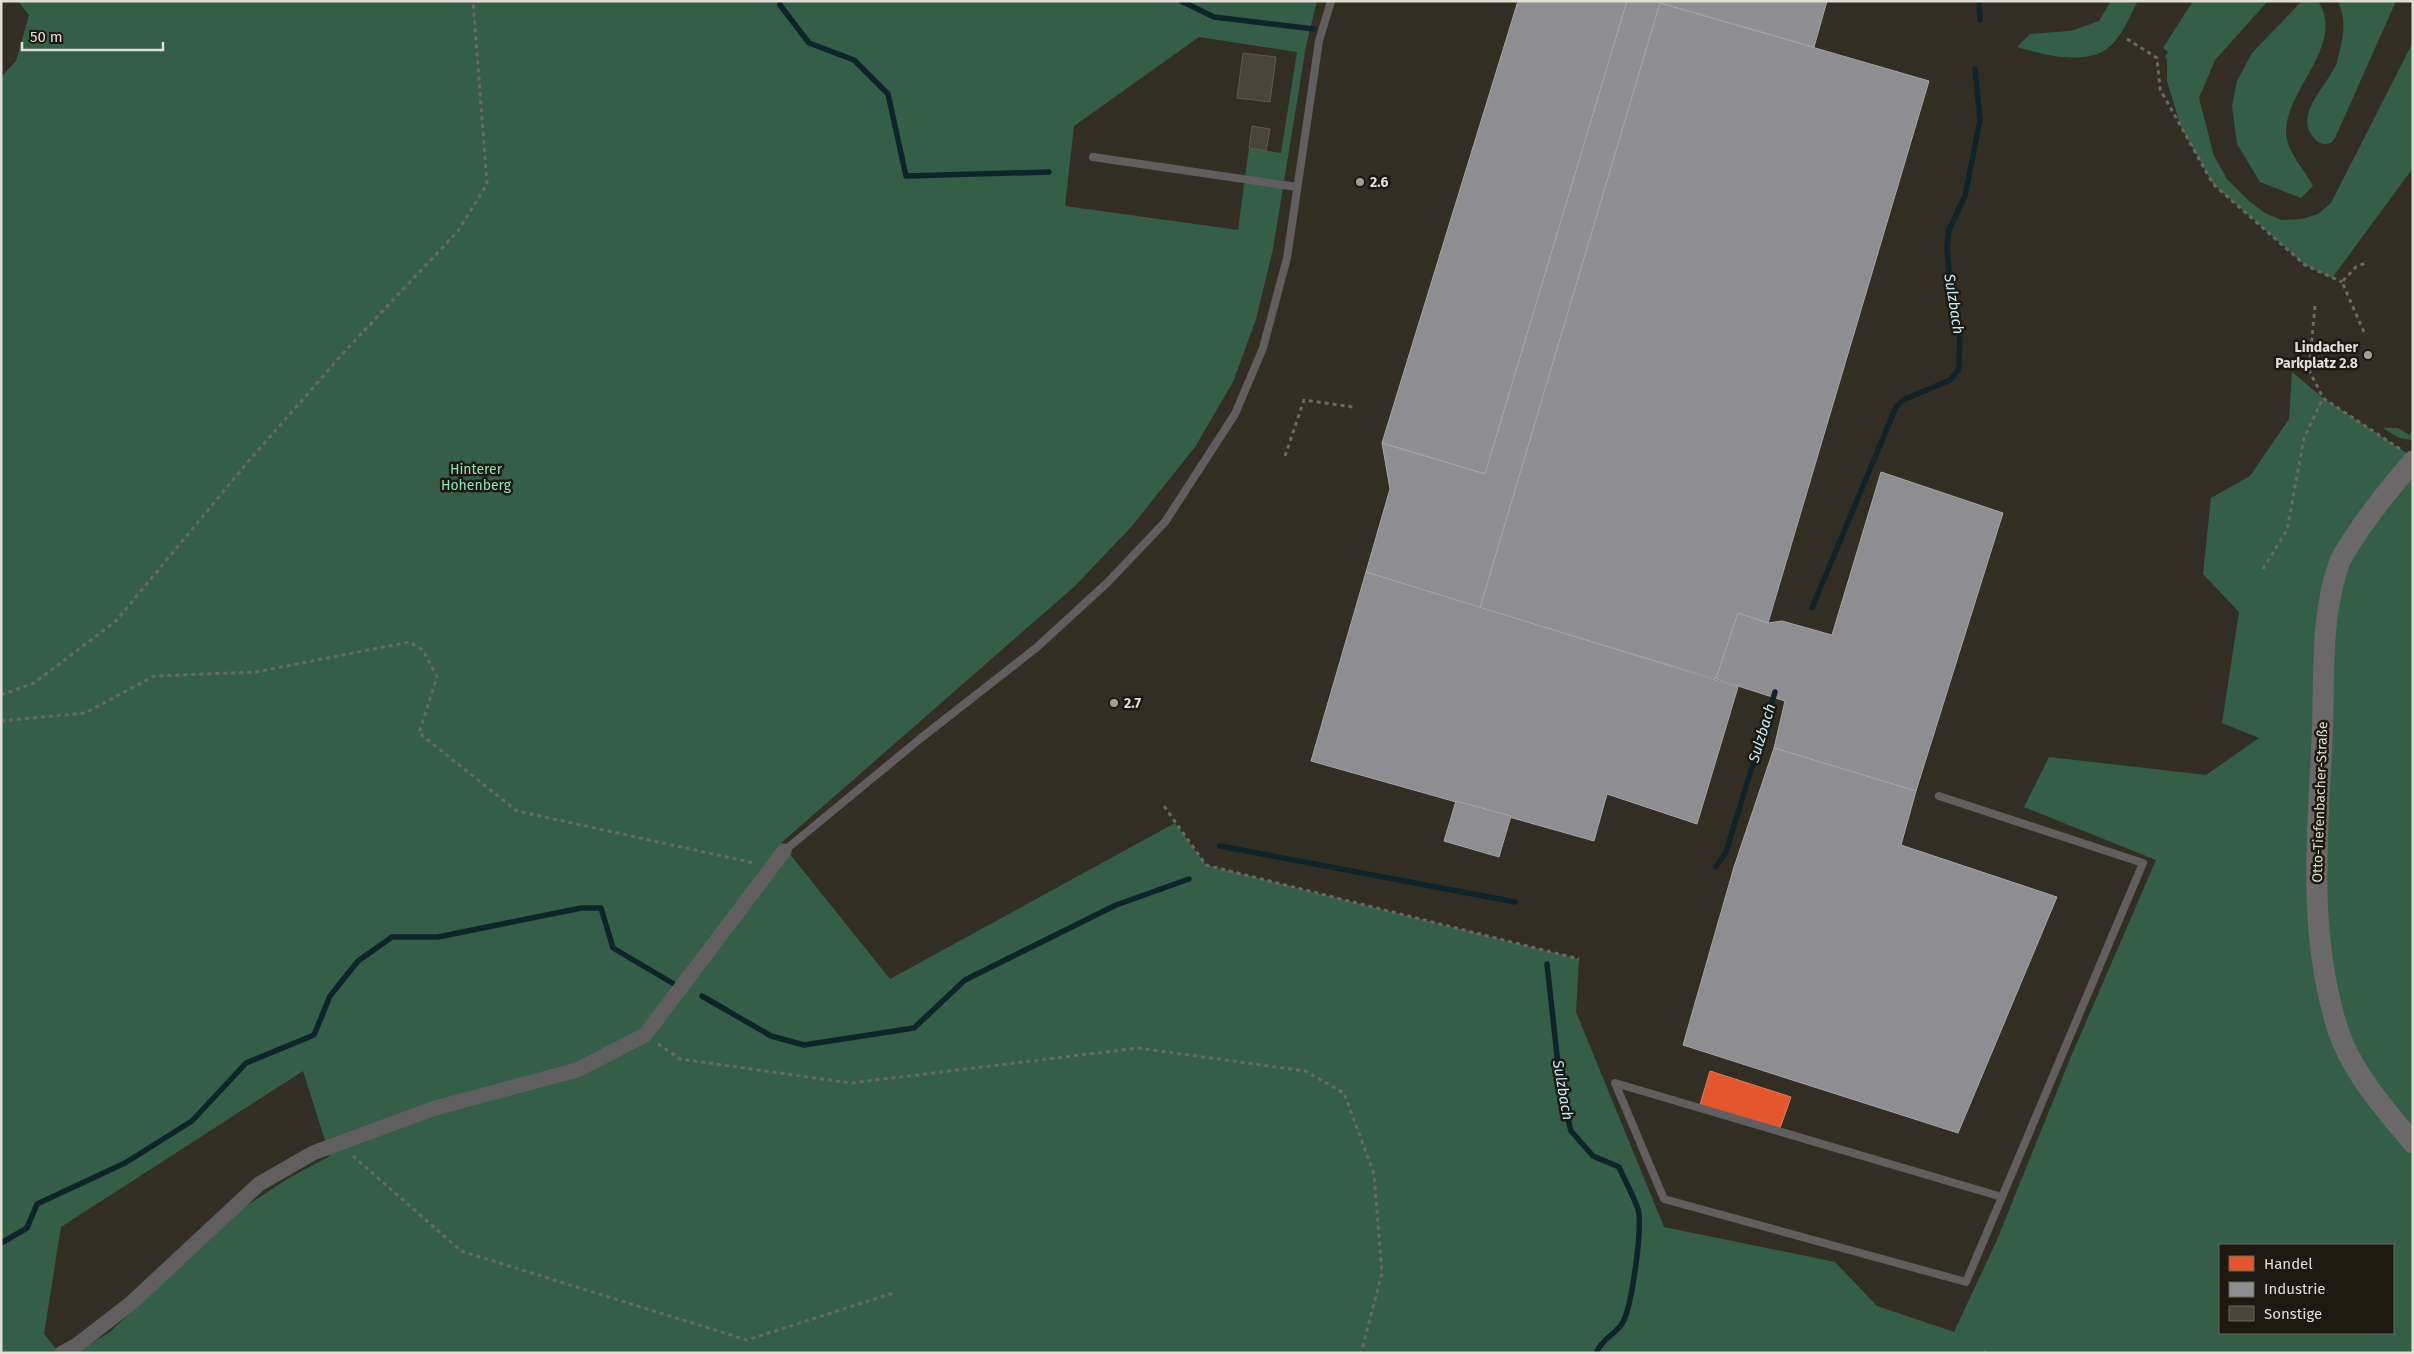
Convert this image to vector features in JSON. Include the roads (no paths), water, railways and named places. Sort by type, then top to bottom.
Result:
[{"type":"street","name":"Otto-Tiefenbacher-Straße","points":[[2409,456],[2340,560],[2328,608],[2316,866],[2319,940],[2324,976],[2339,1032],[2352,1061],[2377,1100],[2413,1143]]},
{"type":"street","points":[[62,1353],[77,1345],[130,1304],[259,1184],[313,1153],[435,1108],[577,1070],[646,1035],[711,950],[770,866],[784,851]]},
{"type":"lane","points":[[784,851],[920,738],[1036,648],[1107,583],[1165,522],[1235,414],[1263,348],[1287,258],[1319,41],[1331,1]]},
{"type":"lane","points":[[1093,157],[1297,187]]},
{"type":"lane","points":[[1939,796],[2143,863],[2002,1197],[1966,1282],[1664,1199],[1615,1082],[2002,1197]]},
{"type":"waterway","points":[[780,1],[780,5],[809,43],[854,60],[888,94],[906,176],[1049,172]]},
{"type":"waterway","points":[[1181,1],[1214,17],[1314,29]]},
{"type":"waterway","name":"Sulzbach","points":[[1979,1],[1980,20]]},
{"type":"waterway","name":"Sulzbach","points":[[1812,608],[1896,407],[1903,400],[1950,380],[1959,369],[1960,332],[1950,287],[1947,246],[1949,230],[1965,196],[1980,120],[1975,69]]},
{"type":"waterway","name":"Sulzbach","points":[[1716,867],[1726,852],[1775,692]]},
{"type":"waterway","points":[[1220,846],[1515,902]]},
{"type":"waterway","points":[[702,996],[771,1036],[804,1045],[914,1028],[965,980],[1116,905],[1189,879]]},
{"type":"waterway","points":[[1,1243],[27,1228],[37,1204],[125,1163],[192,1121],[246,1063],[314,1035],[330,996],[358,961],[392,937],[438,937],[581,908],[601,908],[613,948],[674,984]]},
{"type":"waterway","name":"Sulzbach","points":[[1547,964],[1561,1092],[1571,1131],[1593,1156],[1619,1167],[1638,1209],[1639,1231],[1630,1300],[1623,1322],[1599,1347],[1596,1353]]},
{"type":"place","name":"2.6","points":[[1360,182]]},
{"type":"place","name":"Lindacher Parkplatz 2.8","points":[[2368,355]]},
{"type":"place","name":"2.7","points":[[1114,703]]},
{"type":"park label","name":"Hinterer Hohenberg","points":[[476,478]]}]
